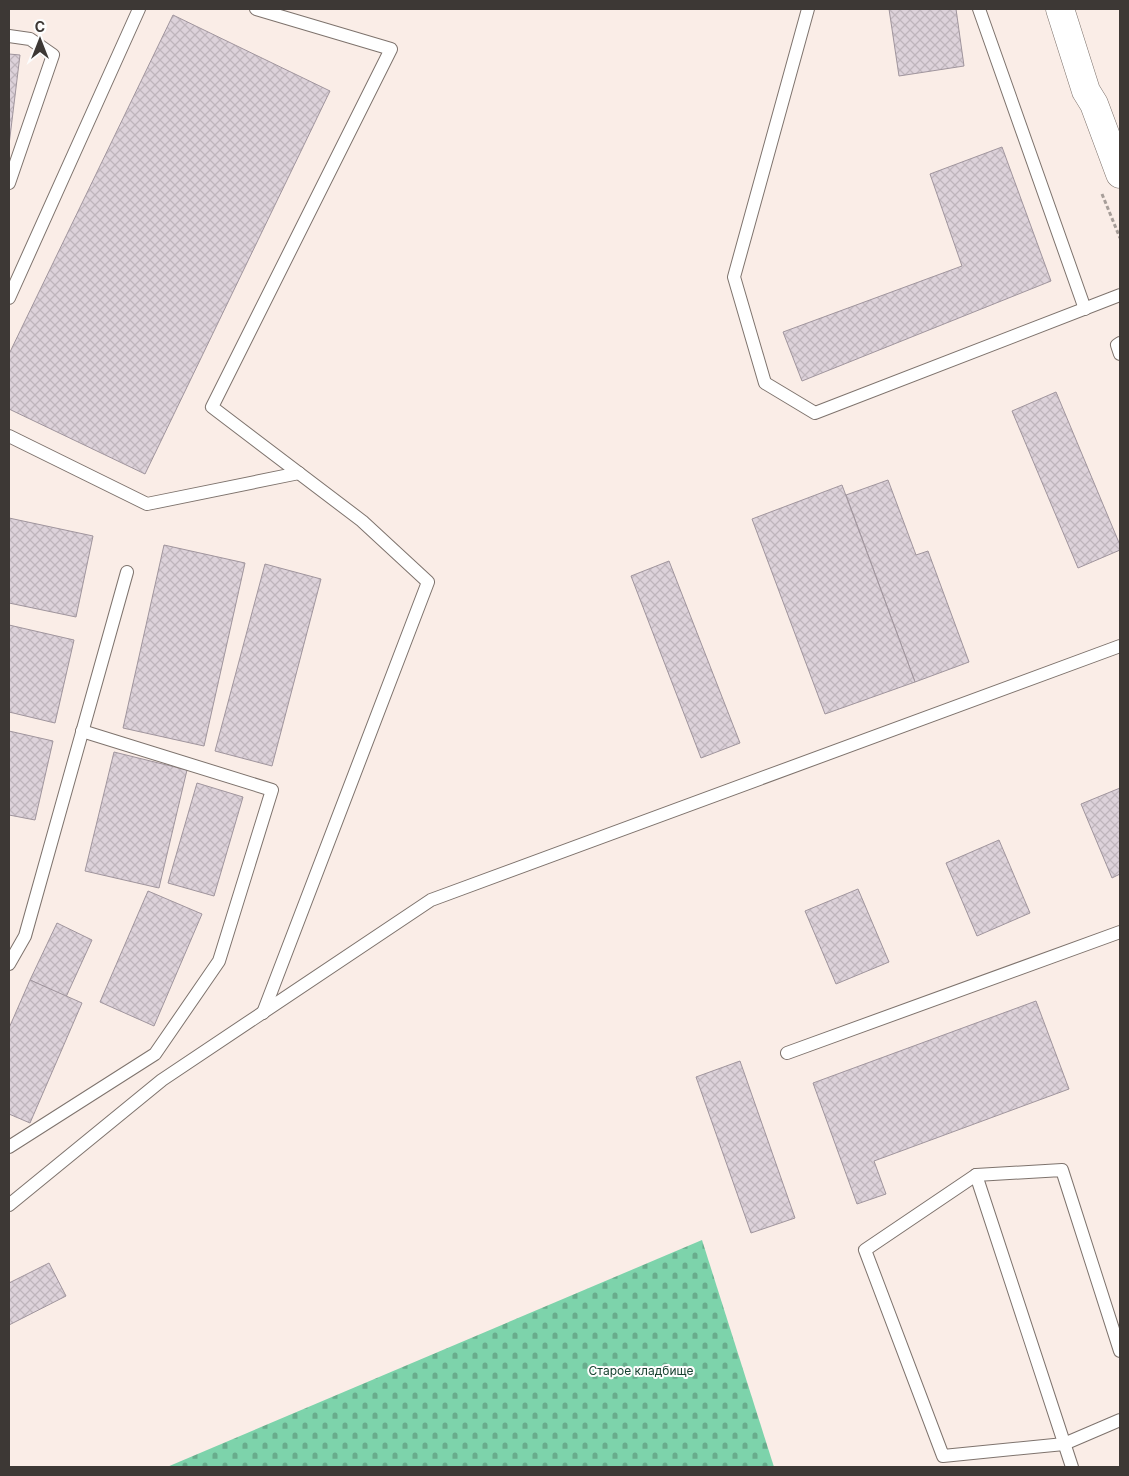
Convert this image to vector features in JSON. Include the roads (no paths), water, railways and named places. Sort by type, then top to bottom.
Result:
[{"type":"main road","points":[[1060,9],[1086,91],[1094,104],[1120,174]]},
{"type":"lane","points":[[9,298],[139,9]]},
{"type":"lane","points":[[256,9],[391,49],[212,407],[362,521],[428,582],[263,1013]]},
{"type":"lane","points":[[808,9],[734,277],[765,384],[815,413],[1120,295]]},
{"type":"lane","points":[[979,9],[1085,309]]},
{"type":"lane","points":[[9,36],[30,39],[53,55],[9,183]]},
{"type":"lane","points":[[1120,343],[1117,345],[1120,354]]},
{"type":"lane","points":[[9,436],[147,504],[299,473]]},
{"type":"lane","points":[[9,964],[24,936],[127,572]]},
{"type":"lane","points":[[9,1205],[162,1080],[431,900],[1120,646]]},
{"type":"lane","points":[[9,1147],[155,1054],[219,961],[272,790],[82,731]]},
{"type":"lane","points":[[788,1053],[1120,932]]},
{"type":"lane","points":[[1120,1351],[1062,1170],[976,1175],[865,1250],[943,1456],[1064,1444],[1120,1420]]},
{"type":"lane","points":[[976,1175],[1072,1467]]},
{"type":"park label","name":"Старое кладбище","points":[[641,1371]]}]
